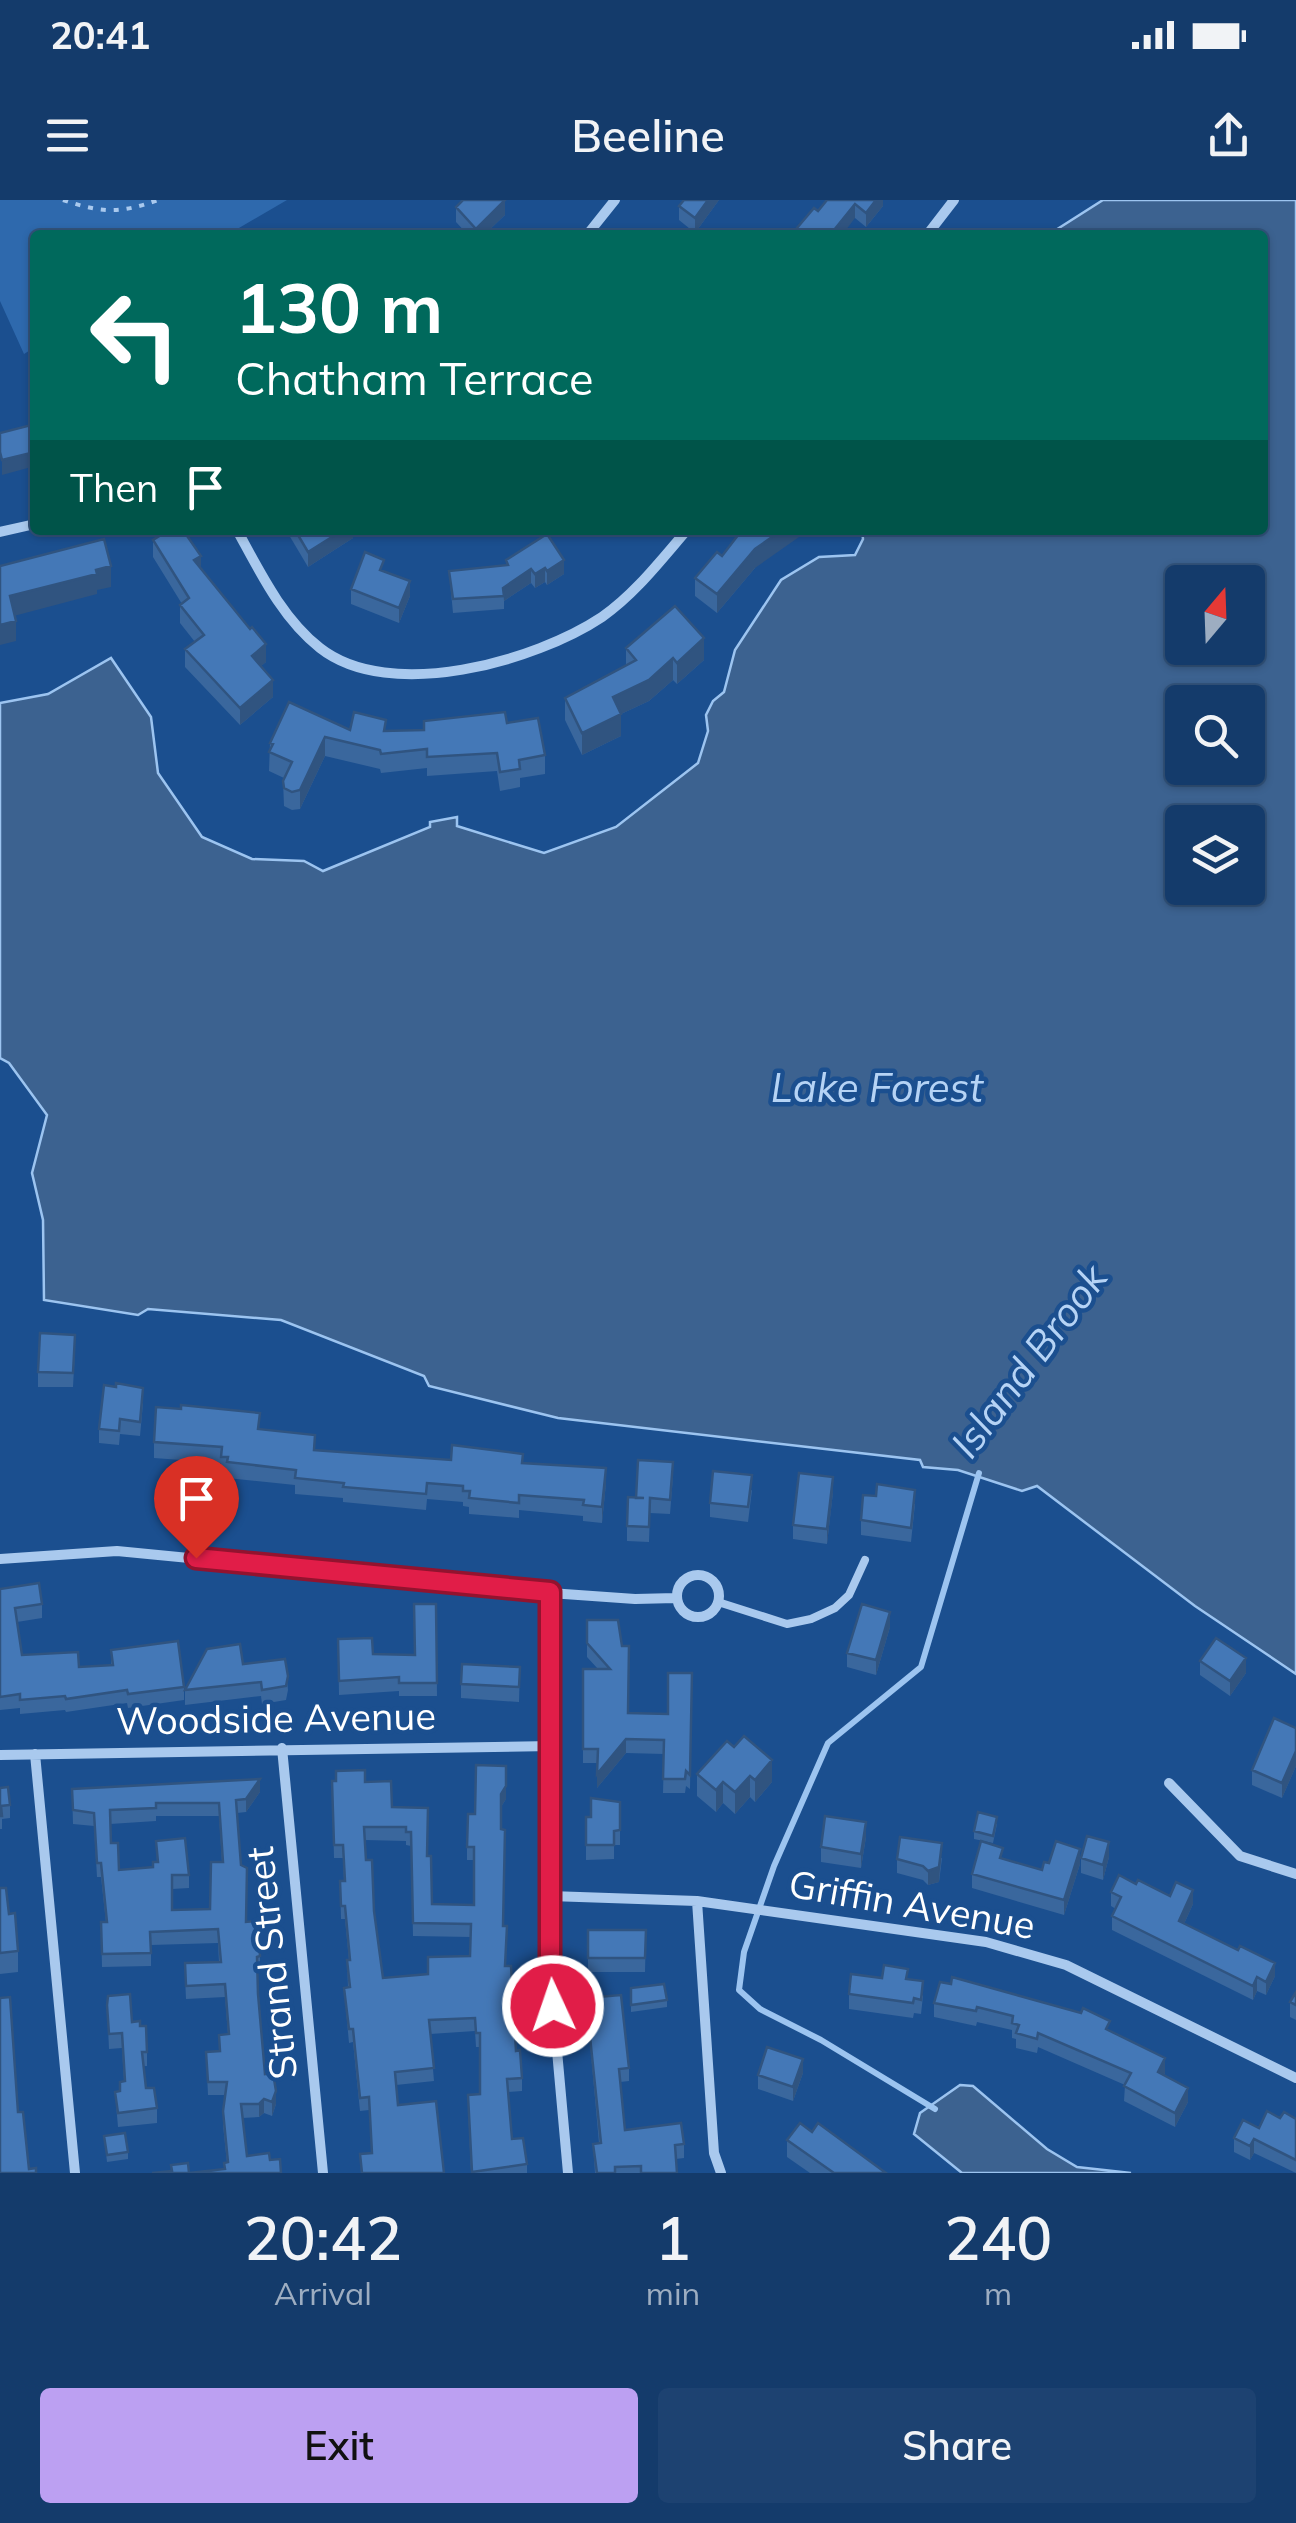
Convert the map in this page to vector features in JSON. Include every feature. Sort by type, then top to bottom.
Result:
[{"type":"street","points":[[591,230],[616,200]]},
{"type":"street","points":[[930,230],[954,200]]},
{"type":"street","points":[[0,532],[30,525]]},
{"type":"street","points":[[241,535],[278,600],[319,647],[352,665],[397,674],[466,668],[534,652],[568,638],[628,596],[683,535]]},
{"type":"street","points":[[0,1558],[117,1551],[550,1592],[676,1598]]},
{"type":"street","points":[[697,1575],[712,1581],[718,1591],[718,1602],[709,1613],[695,1617],[682,1610],[676,1598],[682,1582],[697,1575]]},
{"type":"street","points":[[550,1592],[550,1973],[568,2173]]},
{"type":"street","name":"Woodside Avenue","points":[[0,1755],[552,1746]]},
{"type":"street","name":"Strand Street","points":[[282,1748],[323,2173]]},
{"type":"street","points":[[35,1754],[75,2173]]},
{"type":"street","points":[[1169,1783],[1240,1856],[1296,1874]]},
{"type":"street","name":"Griffin Avenue","points":[[550,1896],[697,1901],[986,1942],[1066,1965],[1296,2078]]},
{"type":"street","points":[[697,1901],[714,2153],[721,2173]]},
{"type":"lane","points":[[718,1602],[787,1624],[811,1618],[835,1608],[850,1595],[865,1560]]},
{"type":"path","points":[[63,200],[98,212],[132,209],[158,200]]},
{"type":"shaded area","points":[[0,200],[287,200],[236,230],[30,230],[30,350],[24,354],[0,301]]},
{"type":"water","name":"Lake Forest","points":[[1103,200],[1296,200],[1296,1674],[1195,1606],[1037,1486],[1022,1491],[958,1470],[923,1467],[920,1460],[558,1418],[429,1386],[424,1376],[281,1320],[148,1309],[138,1315],[44,1300],[43,1220],[32,1173],[47,1115],[9,1063],[0,1058],[0,703],[48,694],[111,658],[151,717],[158,773],[202,837],[252,859],[304,861],[323,871],[430,827],[430,822],[457,817],[457,826],[544,853],[616,827],[698,763],[708,731],[706,715],[713,701],[724,692],[735,650],[781,580],[819,557],[855,555],[863,535],[1268,535],[1268,230],[1056,230]]},
{"type":"water","points":[[960,2085],[973,2086],[1047,2149],[1077,2167],[1131,2173],[962,2173],[914,2134],[920,2113]]},
{"type":"building","points":[[463,200],[505,200],[476,229],[456,207]]},
{"type":"building","points":[[684,200],[708,200],[695,218],[679,206]]},
{"type":"building","points":[[827,200],[876,200],[866,213],[855,204],[834,230],[795,230],[814,208],[818,211]]},
{"type":"building","points":[[30,425],[30,453],[2,460],[0,433]]},
{"type":"building","points":[[161,535],[186,535],[201,556],[194,560],[266,644],[252,656],[273,680],[240,708],[185,649],[204,635],[180,605],[189,598],[153,540]]},
{"type":"building","points":[[298,535],[335,535],[308,552]]},
{"type":"building","points":[[548,535],[564,560],[547,571],[545,568],[535,574],[531,569],[503,588],[504,596],[453,599],[449,571],[508,565],[506,560]]},
{"type":"building","points":[[738,535],[775,535],[755,549],[717,594],[695,578],[717,552],[722,556]]},
{"type":"building","points":[[104,539],[111,566],[96,570],[97,574],[10,596],[16,621],[0,625],[0,566]]},
{"type":"building","points":[[365,552],[384,560],[380,570],[410,581],[399,608],[351,589]]},
{"type":"building","points":[[675,606],[704,638],[677,663],[673,658],[649,680],[613,697],[621,714],[582,733],[565,698],[636,660],[626,648]]},
{"type":"building","points":[[289,702],[350,730],[354,712],[386,720],[384,731],[424,730],[424,721],[505,712],[507,723],[538,718],[545,755],[519,760],[520,769],[500,772],[497,753],[427,757],[427,749],[381,754],[380,750],[325,737],[300,790],[292,792],[284,788],[283,781],[292,762],[269,752]]},
{"type":"building","points":[[40,1333],[75,1335],[73,1373],[38,1372]]},
{"type":"building","points":[[116,1383],[143,1388],[140,1422],[120,1419],[119,1431],[99,1429],[104,1385],[116,1387]]},
{"type":"building","points":[[181,1405],[260,1413],[258,1429],[315,1435],[314,1450],[451,1460],[452,1445],[523,1454],[522,1463],[606,1468],[602,1507],[583,1505],[584,1500],[519,1495],[519,1503],[469,1498],[470,1491],[463,1491],[463,1486],[427,1483],[426,1494],[343,1487],[344,1483],[295,1478],[296,1470],[227,1462],[228,1457],[221,1457],[222,1447],[154,1442],[156,1407],[181,1409]]},
{"type":"building","points":[[638,1460],[673,1462],[670,1500],[650,1498],[649,1527],[627,1526],[628,1497],[636,1498]]},
{"type":"building","points":[[713,1471],[752,1475],[748,1507],[710,1503]]},
{"type":"building","points":[[799,1473],[833,1477],[827,1529],[793,1525]]},
{"type":"building","points":[[877,1484],[915,1490],[911,1528],[861,1520],[863,1495],[876,1496]]},
{"type":"building","points":[[39,1583],[42,1604],[15,1608],[22,1655],[78,1652],[79,1667],[113,1665],[111,1650],[178,1641],[184,1687],[66,1699],[65,1696],[20,1700],[20,1694],[0,1697],[0,1589]]},
{"type":"building","points":[[414,1604],[436,1604],[437,1683],[399,1683],[399,1677],[339,1681],[338,1639],[372,1638],[373,1654],[415,1655]]},
{"type":"building","points":[[862,1604],[890,1612],[876,1660],[847,1653]]},
{"type":"building","points":[[587,1620],[618,1620],[622,1646],[629,1646],[628,1713],[668,1714],[668,1673],[692,1673],[690,1775],[686,1771],[685,1779],[663,1779],[664,1740],[626,1739],[597,1774],[598,1749],[583,1749],[583,1669],[610,1669],[587,1643]]},
{"type":"building","points":[[1216,1638],[1246,1658],[1230,1681],[1200,1661]]},
{"type":"building","points":[[240,1644],[243,1664],[285,1659],[286,1686],[262,1690],[261,1682],[185,1690],[207,1649]]},
{"type":"building","points":[[462,1664],[520,1667],[519,1687],[461,1684]]},
{"type":"building","points":[[1274,1718],[1296,1728],[1296,1751],[1282,1783],[1252,1770]]},
{"type":"building","points":[[744,1736],[772,1760],[755,1780],[750,1776],[735,1792],[723,1782],[716,1790],[697,1774],[727,1741],[734,1747]]},
{"type":"building","points":[[476,1765],[506,1766],[506,1786],[501,1794],[501,1829],[505,1830],[505,1966],[511,1966],[516,2051],[520,2050],[522,2078],[507,2079],[512,2139],[523,2138],[527,2164],[472,2172],[468,2095],[480,2094],[480,2033],[476,2033],[475,2018],[429,2020],[434,2068],[395,2072],[398,2105],[436,2101],[444,2173],[362,2173],[360,2154],[372,2153],[369,2097],[360,2098],[353,2029],[349,2029],[344,1988],[350,1987],[350,1960],[345,1906],[341,1906],[340,1881],[345,1881],[343,1845],[334,1845],[332,1781],[336,1781],[336,1771],[365,1770],[365,1782],[391,1781],[392,1807],[428,1808],[432,1904],[474,1905],[474,1847],[467,1847],[468,1814],[475,1814]],"holes":[[[364,1827],[406,1827],[406,1832],[411,1832],[413,1923],[471,1924],[470,1956],[428,1957],[428,1974],[383,1978],[372,1860],[366,1860]]]},
{"type":"building","points":[[260,1779],[246,1799],[236,1800],[241,1865],[247,1868],[246,1922],[257,1921],[265,2074],[273,2073],[276,2091],[272,2102],[264,2099],[259,2104],[241,2104],[247,2156],[269,2153],[270,2160],[280,2159],[281,2173],[189,2173],[225,2169],[224,2163],[228,2162],[223,2111],[227,2082],[208,2082],[206,2052],[220,2051],[219,2035],[229,2034],[225,1984],[186,1986],[185,1963],[221,1962],[218,1929],[150,1932],[151,1953],[102,1954],[101,1922],[107,1922],[94,1813],[73,1810],[72,1789]],"holes":[[[156,1803],[219,1803],[223,1862],[211,1862],[210,1909],[172,1910],[172,1875],[189,1875],[185,1838],[156,1841],[158,1862],[153,1862],[153,1867],[119,1870],[118,1843],[111,1843],[110,1810],[156,1808]]]},
{"type":"building","points":[[8,1787],[10,1805],[1,1806],[0,1816],[0,1788]]},
{"type":"building","points":[[591,1798],[620,1802],[620,1830],[614,1831],[614,1845],[586,1845]]},
{"type":"building","points":[[978,1812],[997,1817],[993,1836],[974,1831]]},
{"type":"building","points":[[825,1816],[866,1822],[861,1854],[821,1847]]},
{"type":"building","points":[[1087,1836],[1109,1842],[1103,1865],[1081,1858]]},
{"type":"building","points":[[900,1837],[942,1843],[939,1867],[928,1871],[897,1859]]},
{"type":"building","points":[[981,1841],[1003,1848],[1000,1858],[1042,1870],[1044,1862],[1049,1863],[1056,1841],[1080,1849],[1064,1900],[972,1874]]},
{"type":"building","points":[[1119,1875],[1170,1896],[1176,1882],[1193,1890],[1179,1921],[1275,1963],[1266,1982],[1257,1977],[1253,1986],[1112,1916],[1121,1897],[1111,1892]]},
{"type":"building","points":[[0,1888],[6,1888],[9,1914],[15,1913],[18,1951],[0,1953]]},
{"type":"building","points":[[588,1930],[646,1930],[645,1958],[588,1958]]},
{"type":"building","points":[[884,1965],[908,1969],[906,1979],[923,1981],[921,2000],[914,1998],[913,2003],[849,1994],[851,1974],[882,1978]]},
{"type":"building","points":[[952,1977],[1081,2013],[1083,2008],[1110,2021],[1106,2029],[1165,2058],[1158,2072],[1188,2088],[1175,2113],[1124,2086],[1131,2073],[1038,2033],[1037,2039],[1016,2033],[1019,2025],[1012,2023],[1013,2016],[977,2007],[976,2011],[934,2003],[940,1982],[951,1984]]},
{"type":"building","points":[[664,1984],[667,2000],[631,2005],[631,1988]]},
{"type":"building","points":[[130,1994],[132,2022],[140,2021],[140,2026],[146,2026],[147,2052],[142,2052],[146,2088],[154,2088],[157,2108],[118,2113],[115,2092],[120,2091],[120,2082],[125,2081],[122,2033],[109,2034],[107,2005],[108,1996]]},
{"type":"building","points":[[621,1995],[629,2068],[619,2069],[625,2130],[681,2123],[684,2144],[675,2145],[677,2173],[641,2173],[641,2166],[615,2167],[615,2173],[597,2173],[593,2144],[601,2143],[586,1998]]},
{"type":"building","points":[[10,1997],[18,2112],[23,2112],[29,2169],[36,2168],[36,2173],[0,2173],[0,1998]]},
{"type":"building","points":[[767,2047],[803,2059],[793,2087],[758,2075]]},
{"type":"building","points":[[1267,2111],[1280,2118],[1284,2112],[1296,2119],[1296,2160],[1254,2139],[1250,2146],[1234,2138],[1243,2120],[1259,2128]]},
{"type":"building","points":[[800,2123],[812,2132],[818,2123],[886,2173],[834,2173],[787,2140]]},
{"type":"building","points":[[125,2133],[128,2152],[107,2155],[104,2136]]},
{"type":"building","points":[[188,2163],[189,2173],[152,2173],[172,2171],[171,2165]]},
{"type":"waterway","name":"Island Brook","points":[[935,2109],[821,2040],[760,2009],[739,1990],[744,1952],[774,1866],[828,1743],[921,1667],[979,1473]]},
{"type":"route","points":[[196,1558],[550,1592],[553,2006]]}]
